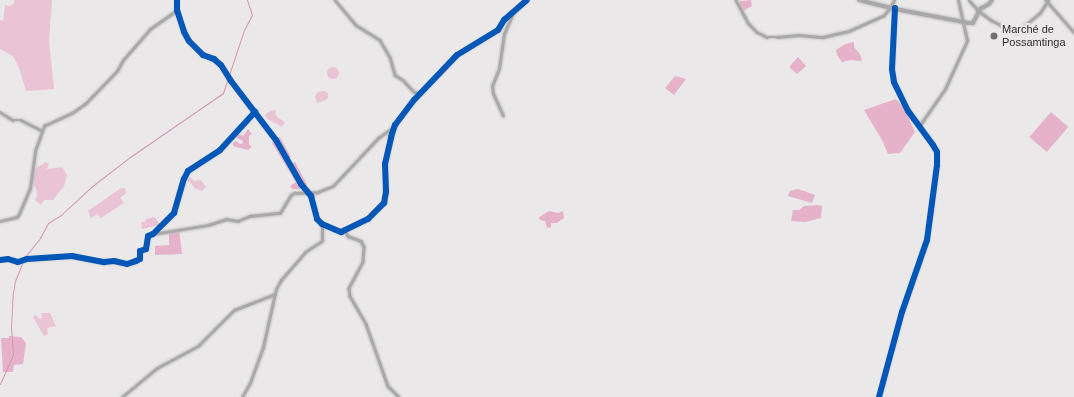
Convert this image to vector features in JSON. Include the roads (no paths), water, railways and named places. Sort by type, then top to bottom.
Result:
[{"type":"street","points":[[177,0],[184,32],[189,41],[203,55],[214,59],[221,65],[231,81],[279,144],[312,199],[316,219],[322,224],[335,230],[345,231],[371,217],[384,203],[386,192],[385,164],[395,125]]},
{"type":"street","points":[[334,0],[356,25],[380,40],[390,57],[395,75],[403,80],[414,92],[421,93]]},
{"type":"street","points":[[0,260],[8,259],[18,262],[27,259],[72,256],[86,257],[99,261],[131,264],[140,259],[140,253],[146,249],[148,236],[153,234],[208,225],[226,219],[238,221],[250,216],[278,214],[291,195],[296,192],[318,192],[332,186],[378,138],[395,125],[414,100],[454,58],[498,30],[514,11],[527,0]]},
{"type":"street","points":[[736,0],[748,23],[757,32],[770,37],[799,35],[823,37],[844,32],[878,18],[892,8]]},
{"type":"street","points":[[859,0],[963,23],[973,22],[979,11],[992,0]]},
{"type":"street","points":[[878,397],[902,312],[927,240],[937,157],[933,144],[908,111],[894,82],[892,69],[892,8],[894,0]]},
{"type":"street","points":[[920,125],[940,98],[967,40],[958,0]]},
{"type":"street","points":[[969,0],[979,11],[991,20],[1016,33],[1034,19],[1047,1],[1074,32]]},
{"type":"street","points":[[0,221],[17,217],[19,214],[30,188],[35,151],[42,130],[48,123],[72,113],[85,104],[117,71],[123,60],[150,29],[178,10]]},
{"type":"street","points":[[503,116],[492,94],[492,86],[499,69],[504,34],[514,11]]},
{"type":"street","points":[[0,112],[13,120],[21,120],[42,130]]},
{"type":"street","points":[[153,234],[174,213],[184,179],[188,171],[220,150],[255,112]]},
{"type":"street","points":[[242,397],[248,389],[257,364],[275,294],[281,280],[305,252],[322,241],[322,224]]},
{"type":"street","points":[[345,231],[348,236],[361,241],[364,247],[363,262],[349,288],[350,296],[366,324],[388,386],[399,397]]},
{"type":"street","points":[[122,397],[157,368],[198,346],[234,310],[275,294]]},
{"type":"waterway","points":[[24,258],[40,238],[48,223],[61,215],[91,187],[130,157],[223,93],[244,30],[252,15],[247,0]]},
{"type":"waterway","points":[[0,384],[13,355],[11,327],[13,293],[15,281],[23,261]]},
{"type":"place","name":"Marché de Possamtinga","points":[[994,36]]}]
